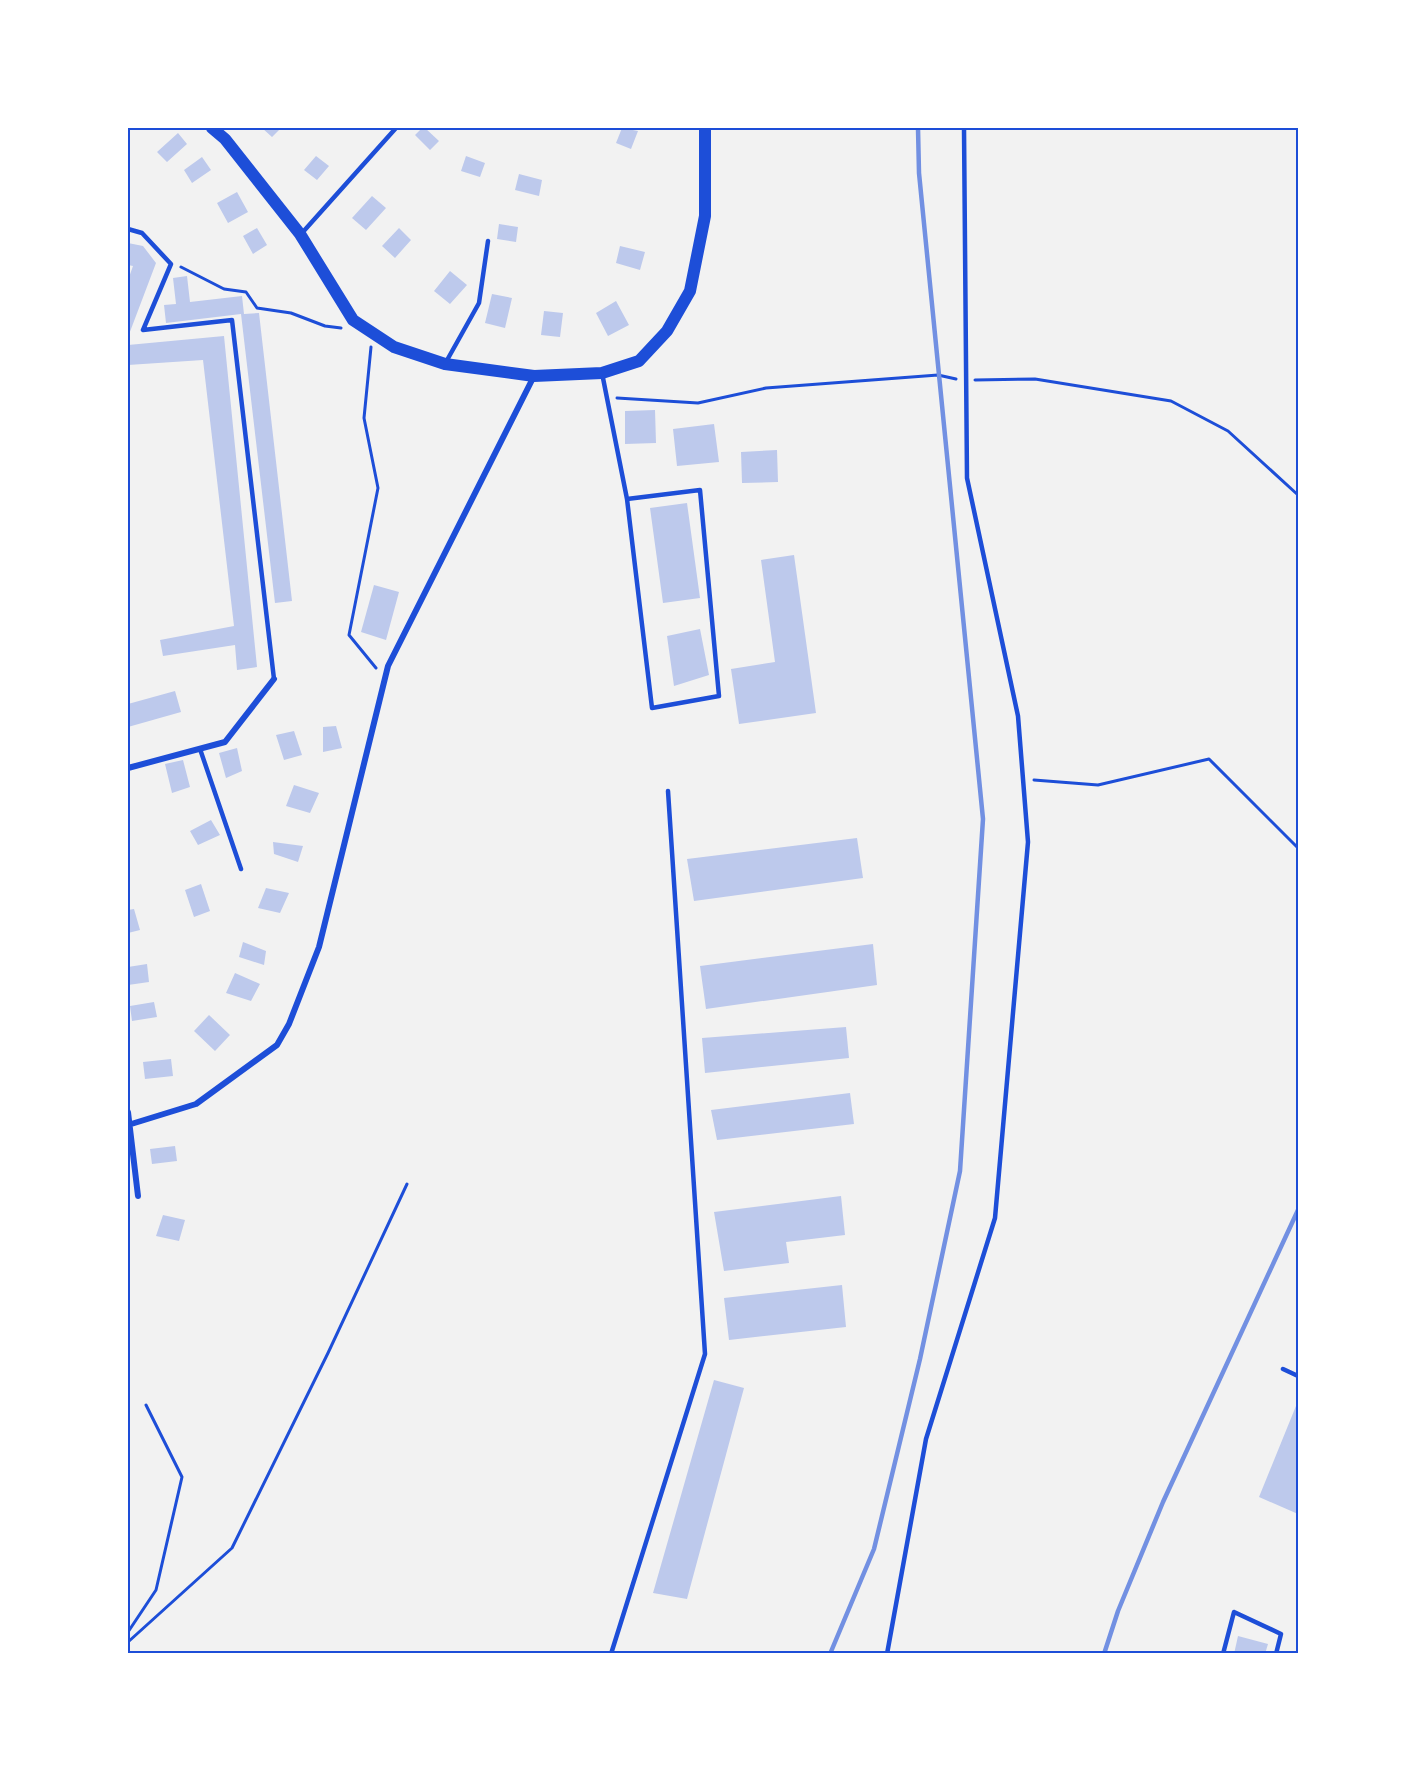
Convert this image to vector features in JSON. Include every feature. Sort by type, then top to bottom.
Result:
[{"type":"main road","points":[[212,128],[225,139],[300,234],[353,320],[394,347],[445,364],[534,376],[602,373],[639,362],[667,331],[690,291],[705,216],[705,128]]},
{"type":"street","points":[[128,1124],[196,1104],[277,1045],[289,1024],[319,947],[385,678],[393,656],[534,376]]},
{"type":"street","points":[[128,768],[225,742],[273,679]]},
{"type":"street","points":[[128,1112],[138,1196]]},
{"type":"lane","points":[[300,234],[396,128]]},
{"type":"lane","points":[[887,1653],[926,1439],[995,1218],[1028,842],[1018,716],[967,478],[964,128]]},
{"type":"lane","points":[[128,229],[142,232],[171,264],[143,330],[232,320],[273,679]]},
{"type":"lane","points":[[445,364],[479,303],[488,241]]},
{"type":"lane","points":[[602,373],[627,499],[652,708],[719,696],[700,490],[627,499]]},
{"type":"lane","points":[[200,749],[241,869]]},
{"type":"lane","points":[[611,1653],[705,1354],[668,791]]},
{"type":"lane","points":[[1283,1369],[1299,1376]]},
{"type":"lane","points":[[1222,1653],[1234,1612],[1281,1634],[1276,1653]]},
{"type":"path","points":[[171,264],[187,269],[224,289],[246,292],[257,308],[291,313],[324,326],[348,329]]},
{"type":"path","points":[[372,332],[364,418],[378,488],[349,635],[385,678]]},
{"type":"path","points":[[1023,780],[1098,785],[1209,759],[1299,848]]},
{"type":"path","points":[[128,1642],[232,1548],[328,1353],[407,1184]]},
{"type":"path","points":[[128,1632],[156,1590],[182,1477],[146,1405]]},
{"type":"building","points":[[262,128],[281,128],[272,137]]},
{"type":"building","points":[[425,128],[439,141],[430,150],[415,135]]},
{"type":"building","points":[[622,128],[638,131],[631,149],[616,143]]},
{"type":"building","points":[[178,133],[187,144],[167,162],[157,152]]},
{"type":"building","points":[[316,156],[329,166],[317,180],[304,170]]},
{"type":"building","points":[[466,156],[485,163],[480,177],[461,171]]},
{"type":"building","points":[[202,157],[211,170],[192,183],[184,170]]},
{"type":"building","points":[[519,174],[542,180],[539,196],[515,190]]},
{"type":"building","points":[[237,192],[248,212],[228,223],[217,203]]},
{"type":"building","points":[[372,196],[386,208],[366,230],[352,218]]},
{"type":"building","points":[[499,224],[518,227],[516,242],[497,239]]},
{"type":"building","points":[[257,228],[267,245],[253,254],[243,236]]},
{"type":"building","points":[[399,228],[411,240],[395,258],[382,246]]},
{"type":"building","points":[[128,243],[143,246],[156,263],[128,337],[128,280],[133,266],[128,265]]},
{"type":"building","points":[[620,246],[645,252],[640,270],[616,263]]},
{"type":"building","points":[[450,271],[467,285],[450,304],[434,291]]},
{"type":"building","points":[[187,276],[190,302],[242,296],[244,314],[259,313],[292,601],[275,603],[241,314],[166,323],[164,305],[176,304],[173,278]]},
{"type":"building","points":[[492,294],[512,298],[505,328],[485,323]]},
{"type":"building","points":[[616,301],[629,325],[608,336],[596,313]]},
{"type":"building","points":[[544,311],[563,313],[560,337],[541,335]]},
{"type":"building","points":[[224,336],[257,667],[237,670],[235,645],[163,656],[160,640],[234,626],[203,360],[128,365],[128,345]]},
{"type":"building","points":[[655,410],[656,443],[625,444],[625,411]]},
{"type":"building","points":[[714,424],[719,462],[677,466],[673,429]]},
{"type":"building","points":[[777,450],[778,482],[742,483],[741,452]]},
{"type":"building","points":[[687,503],[700,598],[663,603],[650,508]]},
{"type":"building","points":[[794,555],[816,713],[739,724],[731,669],[775,662],[761,560]]},
{"type":"building","points":[[374,585],[399,592],[386,640],[361,632]]},
{"type":"building","points":[[700,629],[709,675],[674,686],[667,636]]},
{"type":"building","points":[[175,691],[181,712],[128,727],[128,704]]},
{"type":"building","points":[[336,726],[342,748],[323,752],[323,727]]},
{"type":"building","points":[[294,731],[302,755],[284,760],[276,735]]},
{"type":"building","points":[[237,748],[242,771],[226,778],[219,753]]},
{"type":"building","points":[[183,760],[190,787],[172,793],[165,764]]},
{"type":"building","points":[[294,785],[319,793],[310,813],[286,806]]},
{"type":"building","points":[[211,820],[220,835],[198,845],[190,831]]},
{"type":"building","points":[[857,838],[863,878],[694,901],[687,859]]},
{"type":"building","points":[[273,842],[303,846],[298,862],[274,854]]},
{"type":"building","points":[[201,884],[210,911],[194,917],[185,890]]},
{"type":"building","points":[[266,888],[289,893],[280,913],[258,908]]},
{"type":"building","points":[[134,909],[140,930],[128,933],[128,910]]},
{"type":"building","points":[[243,942],[266,951],[264,965],[239,957]]},
{"type":"building","points":[[873,944],[877,985],[706,1009],[700,966]]},
{"type":"building","points":[[147,964],[149,982],[128,985],[128,967]]},
{"type":"building","points":[[235,973],[260,984],[251,1001],[226,993]]},
{"type":"building","points":[[154,1002],[157,1017],[132,1021],[130,1006]]},
{"type":"building","points":[[209,1015],[230,1035],[215,1051],[194,1031]]},
{"type":"building","points":[[846,1027],[849,1058],[705,1073],[702,1038]]},
{"type":"building","points":[[171,1059],[173,1076],[145,1079],[143,1062]]},
{"type":"building","points":[[850,1093],[854,1124],[717,1140],[711,1110]]},
{"type":"building","points":[[175,1146],[177,1161],[152,1164],[150,1149]]},
{"type":"building","points":[[841,1196],[845,1235],[786,1242],[789,1263],[724,1271],[714,1212]]},
{"type":"building","points":[[163,1215],[185,1220],[179,1241],[156,1236]]},
{"type":"building","points":[[842,1285],[846,1327],[729,1340],[724,1298]]},
{"type":"building","points":[[714,1380],[744,1388],[687,1599],[653,1593]]},
{"type":"building","points":[[1298,1401],[1298,1514],[1259,1497]]},
{"type":"building","points":[[1238,1636],[1268,1644],[1265,1654],[1234,1654]]},
{"type":"railway","points":[[830,1654],[874,1549],[920,1359],[960,1171],[983,819],[919,173],[918,128]]},
{"type":"railway","points":[[1104,1654],[1118,1611],[1163,1502],[1298,1210]]}]
